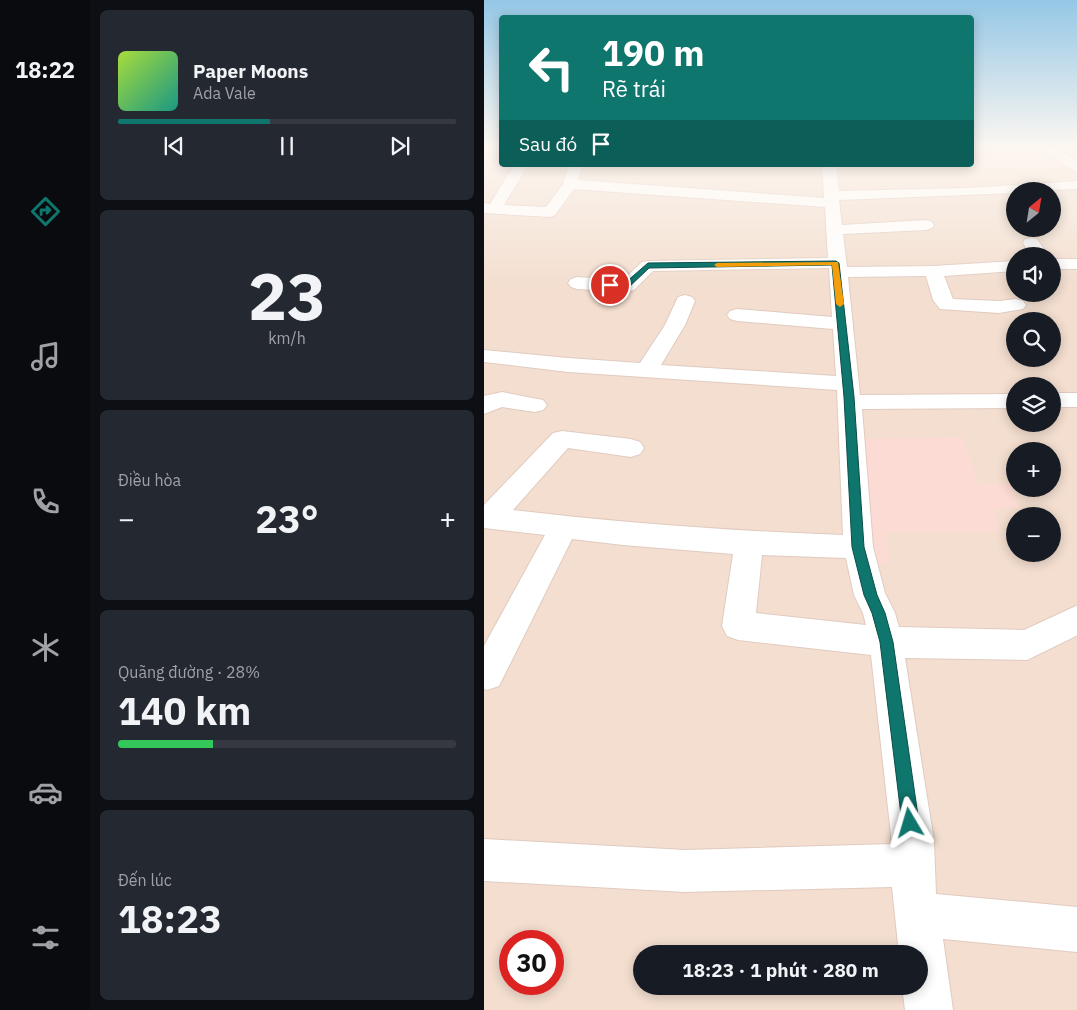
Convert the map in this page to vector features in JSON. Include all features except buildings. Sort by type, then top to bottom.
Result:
[{"type":"street","points":[[489,208],[499,194]]},
{"type":"street","points":[[489,208],[550,212],[563,194]]},
{"type":"street","points":[[697,194],[720,196],[742,194]]},
{"type":"street","points":[[828,194],[834,230],[848,393],[858,547],[870,595],[879,613],[886,642],[913,841],[913,883],[929,1010]]},
{"type":"street","points":[[834,230],[926,225]]},
{"type":"street","points":[[1031,242],[1035,247]]},
{"type":"street","points":[[1061,264],[1077,264]]},
{"type":"street","points":[[577,283],[626,286],[648,266],[836,267],[933,271],[1006,267]]},
{"type":"street","points":[[933,271],[943,300],[947,305],[998,307],[1016,305]]},
{"type":"street","points":[[647,370],[675,324],[685,301]]},
{"type":"street","points":[[737,315],[842,324]]},
{"type":"street","points":[[484,356],[568,365],[647,370],[848,393],[1006,401]]},
{"type":"street","points":[[484,406],[490,401],[501,398],[535,405]]},
{"type":"street","points":[[1061,400],[1077,400]]},
{"type":"street","points":[[487,517],[562,439],[631,448]]},
{"type":"street","points":[[487,517],[623,534],[749,543],[858,547]]},
{"type":"street","points":[[487,674],[564,526]]},
{"type":"street","points":[[749,543],[738,626],[886,642],[1027,645],[1077,620]]},
{"type":"street","points":[[484,860],[685,871],[914,865]]},
{"type":"street","points":[[918,914],[1077,930]]},
{"type":"shaded area","points":[[484,194],[1006,194],[1006,238],[1062,238],[1062,194],[1077,194],[1077,1010],[484,1010]]},
{"type":"shaded area","points":[[963,437],[979,484],[1006,483],[1006,497],[1016,497],[1020,507],[994,509],[999,532],[884,532],[891,563],[876,563],[858,439]]},
{"type":"slow traffic","points":[[717,265],[836,263],[840,304]]},
{"type":"route","points":[[610,285],[626,286],[648,266],[836,263],[849,397],[858,547],[870,595],[879,613],[886,642],[910,823]]}]
